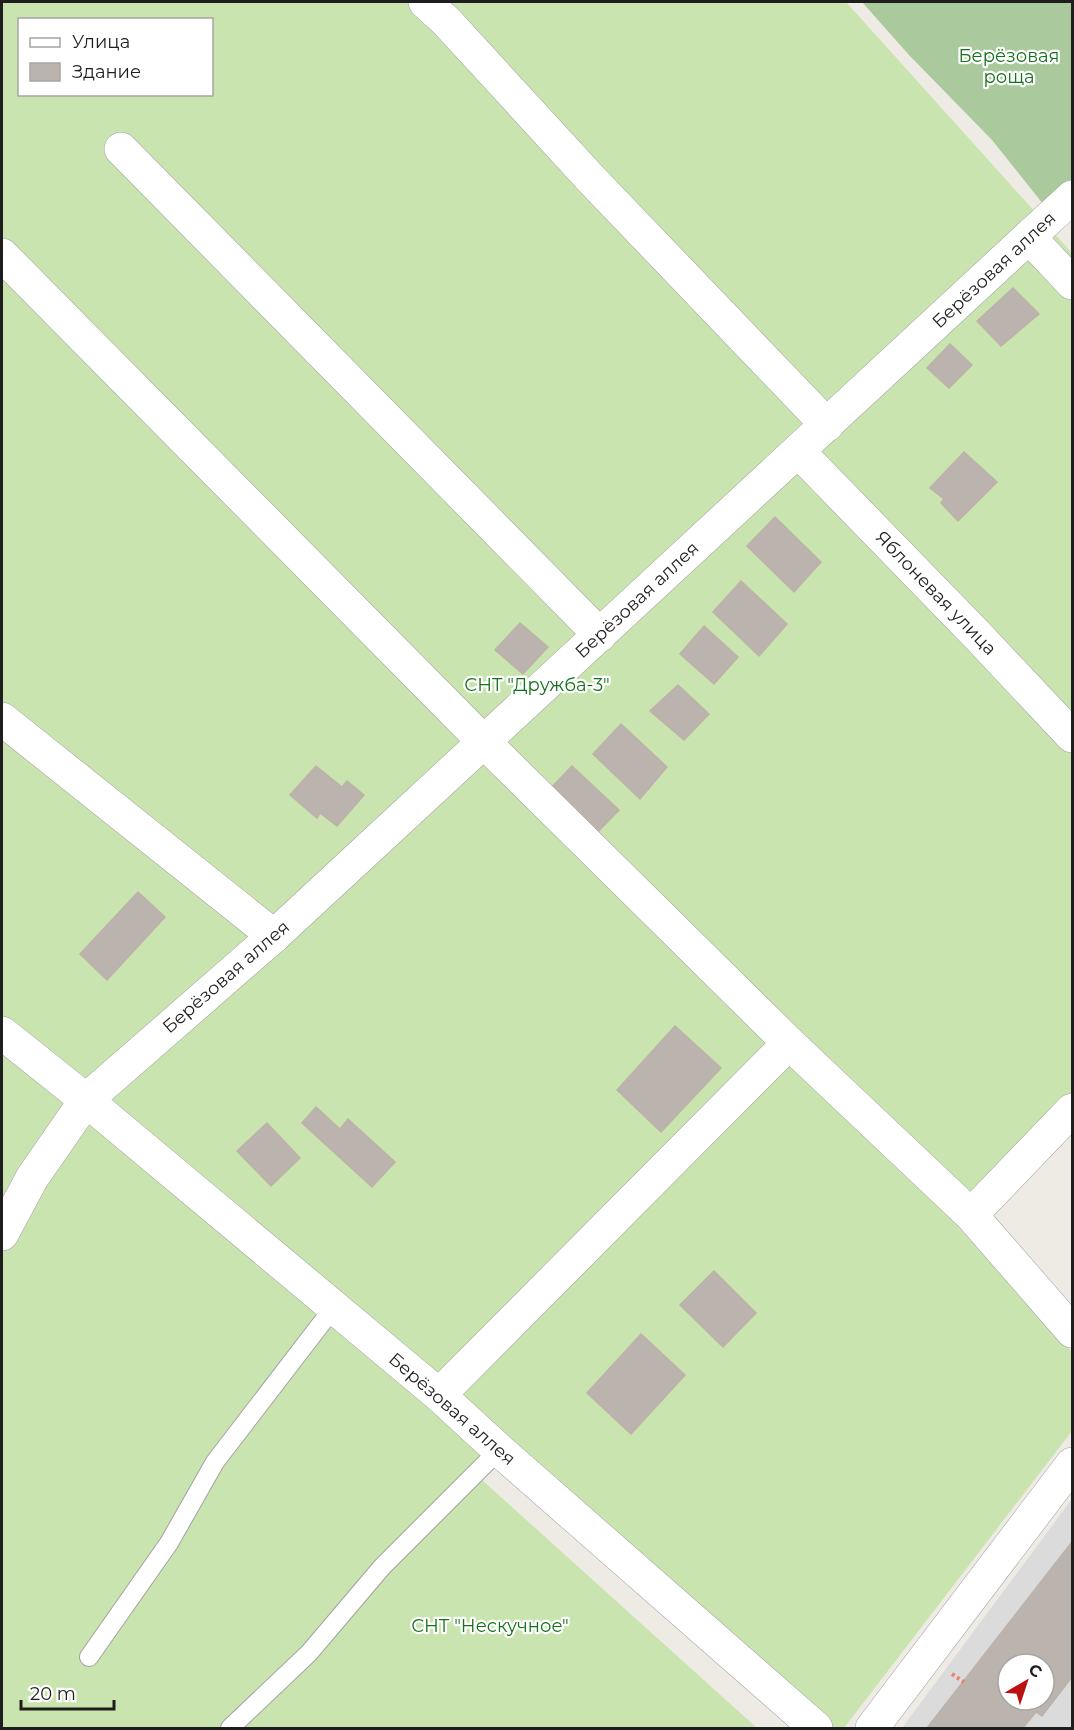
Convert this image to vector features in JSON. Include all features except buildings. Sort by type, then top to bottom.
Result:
[{"type":"street","points":[[425,2],[446,21],[592,180],[827,425]]},
{"type":"street","points":[[120,149],[600,635]]},
{"type":"street","name":"Берёзовая аллея","points":[[816,1728],[439,1395],[86,1100],[274,936],[1072,197]]},
{"type":"street","points":[[1029,237],[1072,283]]},
{"type":"street","points":[[2,255],[484,742],[789,1043],[971,1215],[1072,1331]]},
{"type":"street","name":"Яблоневая улица","points":[[798,451],[1072,736]]},
{"type":"street","points":[[2,719],[274,936]]},
{"type":"street","points":[[2,1033],[86,1100],[32,1178],[2,1234]]},
{"type":"street","points":[[439,1395],[789,1043]]},
{"type":"street","points":[[971,1215],[1072,1110]]},
{"type":"street","points":[[872,1728],[1072,1464]]},
{"type":"lane","points":[[89,1657],[169,1543],[215,1462],[334,1307]]},
{"type":"lane","points":[[230,1728],[309,1653],[382,1567],[499,1450]]},
{"type":"path","points":[[952,1673],[964,1682]]},
{"type":"shaded area","points":[[1072,1499],[1072,1728],[902,1728]]},
{"type":"green space","name":"СНТ \"Дружба-3\"","points":[[2,2],[846,2],[1072,253],[1072,1116],[958,1227],[1072,1352],[1072,1431],[844,1728],[816,1728],[499,1451],[482,1480],[757,1728],[2,1728]]},
{"type":"green space","name":"Берёзовая роща","points":[[862,2],[1072,2],[1072,207],[1051,214],[992,140],[909,55]]},
{"type":"park label","name":"СНТ \"Нескучное\"","points":[[490,1626]]}]
